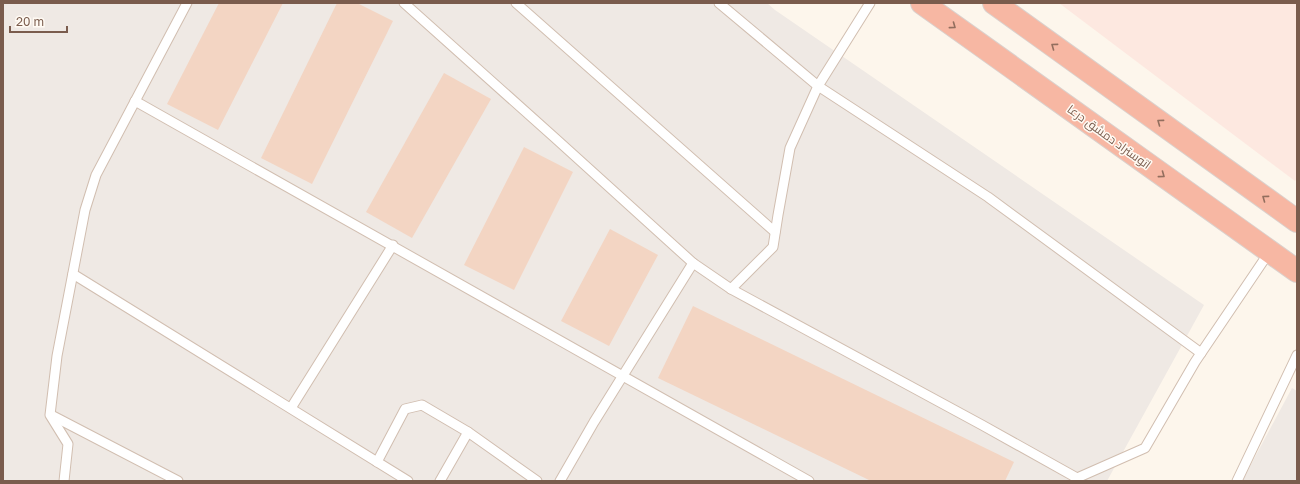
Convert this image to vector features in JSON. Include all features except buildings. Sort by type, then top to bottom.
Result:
[{"type":"highway","name":"اتوستراد دمشق درعا","points":[[922,3],[1297,271]]},
{"type":"highway","points":[[994,3],[1297,221]]},
{"type":"lane","points":[[64,481],[68,444],[50,415],[57,356],[85,210],[96,175],[187,3]]},
{"type":"lane","points":[[404,3],[693,263],[731,289],[982,425],[1076,479],[1145,448],[1201,353],[1270,252]]},
{"type":"lane","points":[[516,3],[776,232]]},
{"type":"lane","points":[[720,3],[818,86],[988,197],[1201,353]]},
{"type":"lane","points":[[731,289],[773,247],[790,148],[818,86],[870,3]]},
{"type":"lane","points":[[135,101],[809,481]]},
{"type":"lane","points":[[291,408],[393,246]]},
{"type":"lane","points":[[561,481],[594,422],[693,263]]},
{"type":"lane","points":[[73,274],[408,481]]},
{"type":"lane","points":[[1236,481],[1297,355]]},
{"type":"lane","points":[[376,462],[405,409],[422,406],[468,432],[537,481]]},
{"type":"lane","points":[[50,415],[178,481]]},
{"type":"lane","points":[[440,481],[468,432]]},
{"type":"shaded area","points":[[3,3],[767,3],[775,10],[1204,305],[1107,481],[3,481]]},
{"type":"shaded area","points":[[1059,3],[1297,3],[1297,178],[1295,181]]},
{"type":"shaded area","points":[[1292,388],[1297,391],[1297,481],[1242,481]]}]
